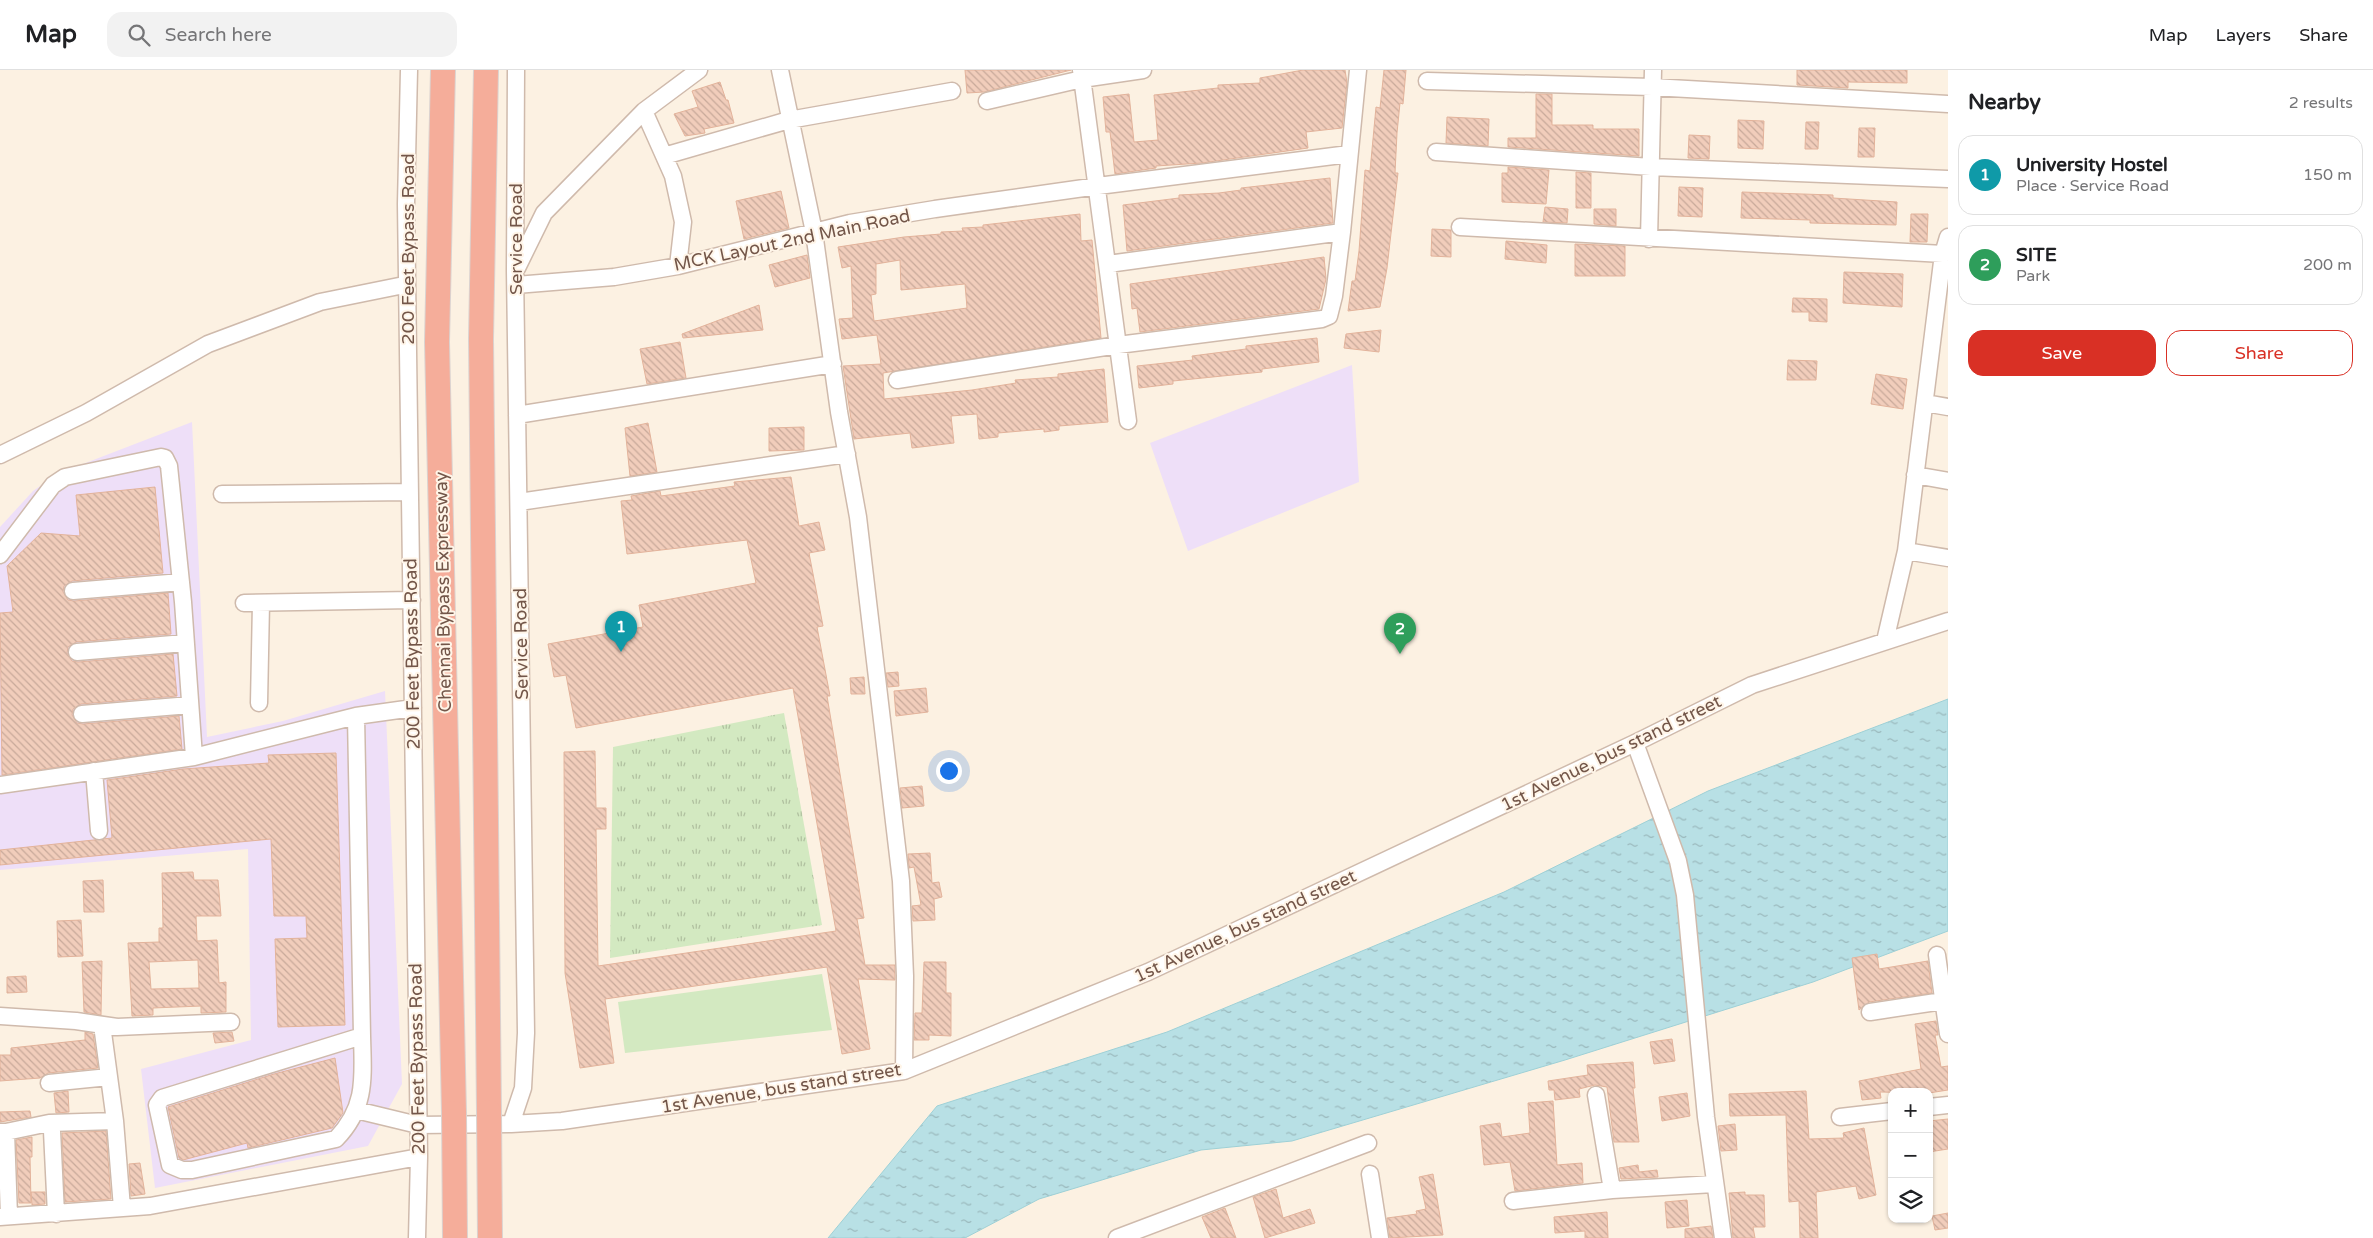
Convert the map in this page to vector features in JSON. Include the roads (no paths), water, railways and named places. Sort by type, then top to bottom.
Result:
[{"type":"highway","name":"Chennai Bypass Expressway","points":[[443,70],[437,342],[454,1113],[455,1238]]},
{"type":"highway","points":[[486,70],[482,339],[490,1238]]},
{"type":"street","name":"200 Feet Bypass Road","points":[[408,70],[407,288],[419,1157],[417,1238]]},
{"type":"street","name":"Service Road","points":[[511,1124],[523,1088],[526,1033],[515,278],[516,70]]},
{"type":"street","points":[[515,278],[544,213],[644,111],[699,70]]},
{"type":"street","points":[[780,70],[814,232],[858,517],[900,881],[906,976],[904,1071]]},
{"type":"street","points":[[987,101],[1082,74],[1143,70]]},
{"type":"street","points":[[897,380],[1118,345],[1322,320],[1330,316],[1342,232],[1358,70]]},
{"type":"street","points":[[1649,239],[1653,70]]},
{"type":"street","points":[[1082,74],[1128,421]]},
{"type":"street","points":[[1427,81],[1652,87],[1948,104]]},
{"type":"street","points":[[664,156],[789,120],[952,91]]},
{"type":"street","points":[[644,111],[673,176],[683,222],[678,266]]},
{"type":"street","points":[[1436,152],[1651,167],[1948,179]]},
{"type":"street","name":"MCK Layout 2nd Main Road","points":[[515,278],[614,277],[678,266],[850,223],[1098,186],[1349,154]]},
{"type":"street","points":[[1460,227],[1943,254]]},
{"type":"street","points":[[1108,264],[1342,232]]},
{"type":"street","points":[[1885,641],[1906,551],[1924,403],[1941,324],[1943,254],[1948,237]]},
{"type":"street","points":[[0,454],[86,413],[208,344],[320,302],[399,286],[407,288]]},
{"type":"street","points":[[518,415],[833,364]]},
{"type":"street","points":[[1924,403],[1948,407]]},
{"type":"street","points":[[519,502],[847,454]]},
{"type":"street","points":[[0,555],[53,485],[65,477],[160,457],[166,458],[169,466],[181,582],[194,757]]},
{"type":"street","points":[[1916,475],[1948,481]]},
{"type":"street","points":[[222,494],[410,492]]},
{"type":"street","points":[[1906,551],[1948,558]]},
{"type":"street","points":[[73,591],[181,582]]},
{"type":"street","points":[[244,603],[412,600]]},
{"type":"street","points":[[259,703],[261,603]]},
{"type":"street","name":"1st Avenue, bus stand street","points":[[511,1124],[562,1120],[904,1071],[1148,972],[1635,743],[1752,685],[1948,622]]},
{"type":"street","points":[[78,652],[185,643]]},
{"type":"street","points":[[82,714],[190,705]]},
{"type":"street","points":[[0,785],[194,757],[356,716],[413,708]]},
{"type":"street","points":[[356,716],[364,1085],[356,1110],[348,1126],[336,1139],[192,1170],[182,1170],[170,1165],[157,1105],[162,1098],[362,1036]]},
{"type":"street","points":[[1635,743],[1678,861],[1685,895],[1714,1184],[1722,1238]]},
{"type":"street","points":[[94,771],[99,831]]},
{"type":"street","points":[[1938,955],[1948,1034]]},
{"type":"street","points":[[1870,1012],[1943,1001]]},
{"type":"street","points":[[0,1016],[76,1021],[102,1026],[231,1022]]},
{"type":"street","points":[[102,1026],[115,1120],[122,1208]]},
{"type":"street","points":[[50,1082],[109,1078]]},
{"type":"street","points":[[1596,1096],[1612,1190]]},
{"type":"street","points":[[1933,1107],[1948,1105]]},
{"type":"street","points":[[356,1110],[418,1125],[511,1124]]},
{"type":"street","points":[[1840,1117],[1888,1112]]},
{"type":"street","points":[[115,1120],[50,1123],[3,1132],[5,1216],[56,1214],[150,1206],[419,1157]]},
{"type":"street","points":[[52,1131],[56,1214]]},
{"type":"street","points":[[1117,1238],[1368,1143]]},
{"type":"street","points":[[1370,1174],[1380,1238]]},
{"type":"street","points":[[1513,1200],[1612,1190],[1714,1184]]},
{"type":"water","points":[[1948,699],[1948,931],[1813,982],[1565,1060],[1292,1141],[1201,1150],[1039,1199],[965,1238],[828,1238],[937,1106],[1167,1032],[1504,892],[1708,791]]},
{"type":"place","name":"University Hostel","points":[[621,652]]},
{"type":"place","name":"SITE","points":[[1400,654]]}]
